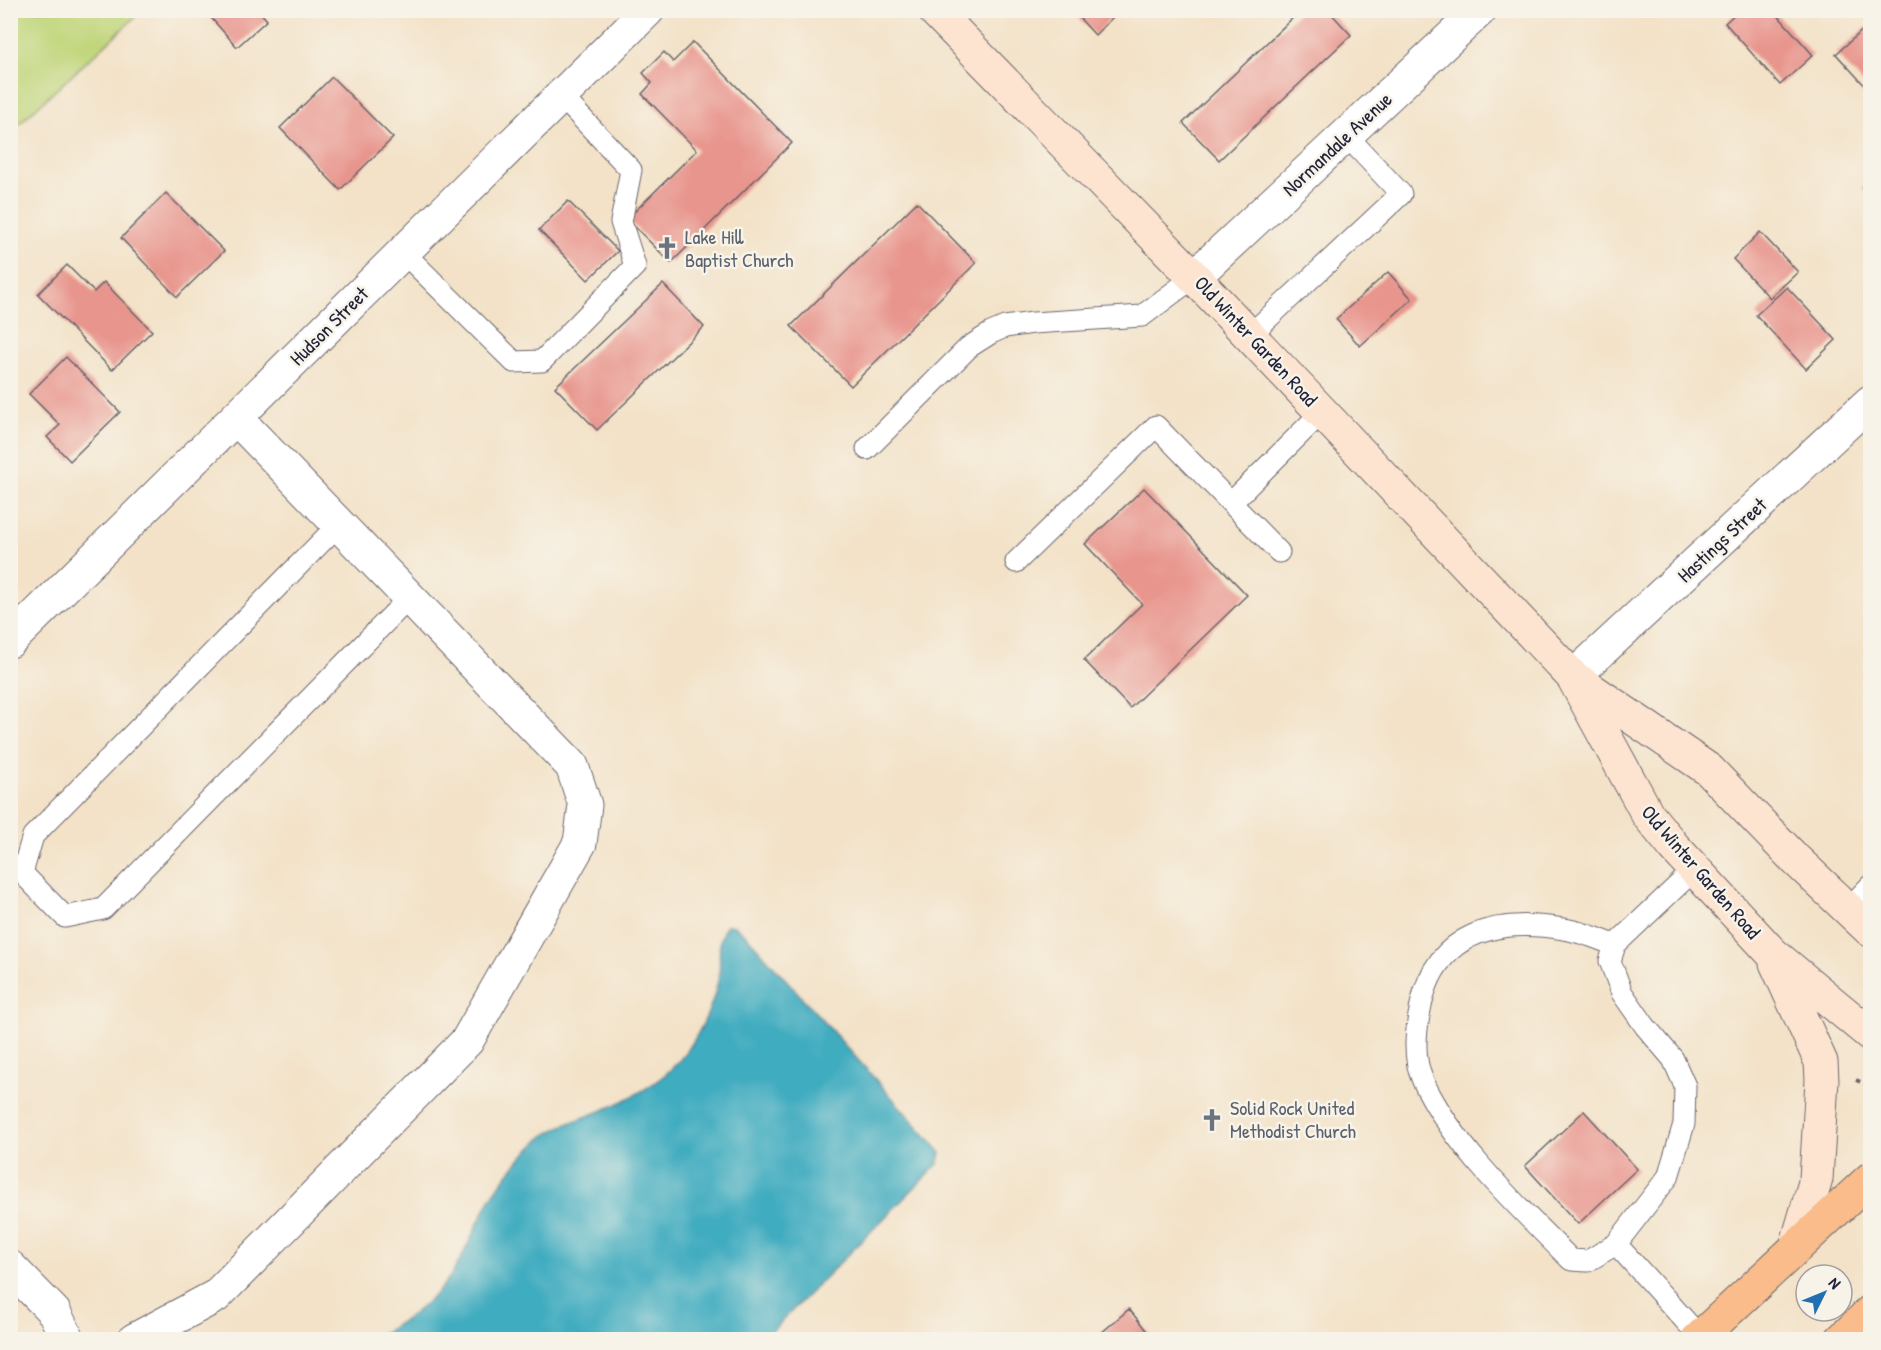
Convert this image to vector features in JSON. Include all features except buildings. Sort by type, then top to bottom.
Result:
[{"type":"main road","name":"Old Winter Garden Road","points":[[934,10],[1250,335],[1573,677],[1709,770],[1859,920]]},
{"type":"main road","name":"Old Winter Garden Road","points":[[1573,677],[1648,815],[1694,870],[1772,953],[1870,1034]]},
{"type":"main road","points":[[1772,953],[1821,1062],[1816,1179],[1796,1247]]},
{"type":"main road","points":[[1698,1338],[1870,1179]]},
{"type":"main road","points":[[1841,1340],[1870,1312]]},
{"type":"street","name":"Hudson Street","points":[[10,641],[648,10]]},
{"type":"street","name":"Normandale Avenue","points":[[1194,277],[1480,10]]},
{"type":"street","name":"Hastings Street","points":[[1573,677],[1870,402]]},
{"type":"street","points":[[134,1340],[216,1296],[467,1041],[580,843],[585,806],[572,766],[237,419]]},
{"type":"street","points":[[10,1267],[54,1312],[68,1340]]},
{"type":"lane","points":[[403,252],[514,362],[542,361],[635,266],[621,222],[631,170],[561,96]]},
{"type":"lane","points":[[1250,335],[1401,194],[1346,135]]},
{"type":"lane","points":[[867,449],[969,347],[990,333],[1005,327],[1033,323],[1142,316],[1194,277]]},
{"type":"lane","points":[[1231,503],[1322,412]]},
{"type":"lane","points":[[1016,562],[1156,426],[1279,552]]},
{"type":"lane","points":[[338,525],[33,836],[22,873],[65,917],[103,909],[411,597]]},
{"type":"lane","points":[[1615,945],[1564,929],[1526,925],[1476,932],[1455,944],[1424,989],[1415,1035],[1422,1078],[1441,1114],[1500,1187],[1570,1260],[1588,1261],[1616,1244],[1668,1177],[1684,1124],[1685,1086],[1673,1059],[1645,1026],[1622,993],[1610,961],[1615,945],[1694,870]]},
{"type":"lane","points":[[1859,920],[1870,886]]},
{"type":"lane","points":[[1616,1244],[1698,1338]]},
{"type":"green space","points":[[11,10],[142,10],[142,11],[11,131]]},
{"type":"water","points":[[727,925],[735,926],[746,935],[929,1139],[941,1153],[938,1164],[764,1339],[371,1339],[412,1315],[439,1291],[459,1262],[491,1198],[512,1168],[537,1142],[558,1128],[609,1108],[641,1092],[661,1078],[685,1054],[703,1024],[712,1003],[719,974],[721,938]]},
{"type":"place","name":"Lake Hill Baptist Church","points":[[667,248]]},
{"type":"place","name":"Solid Rock United Methodist Church","points":[[1212,1120]]}]
